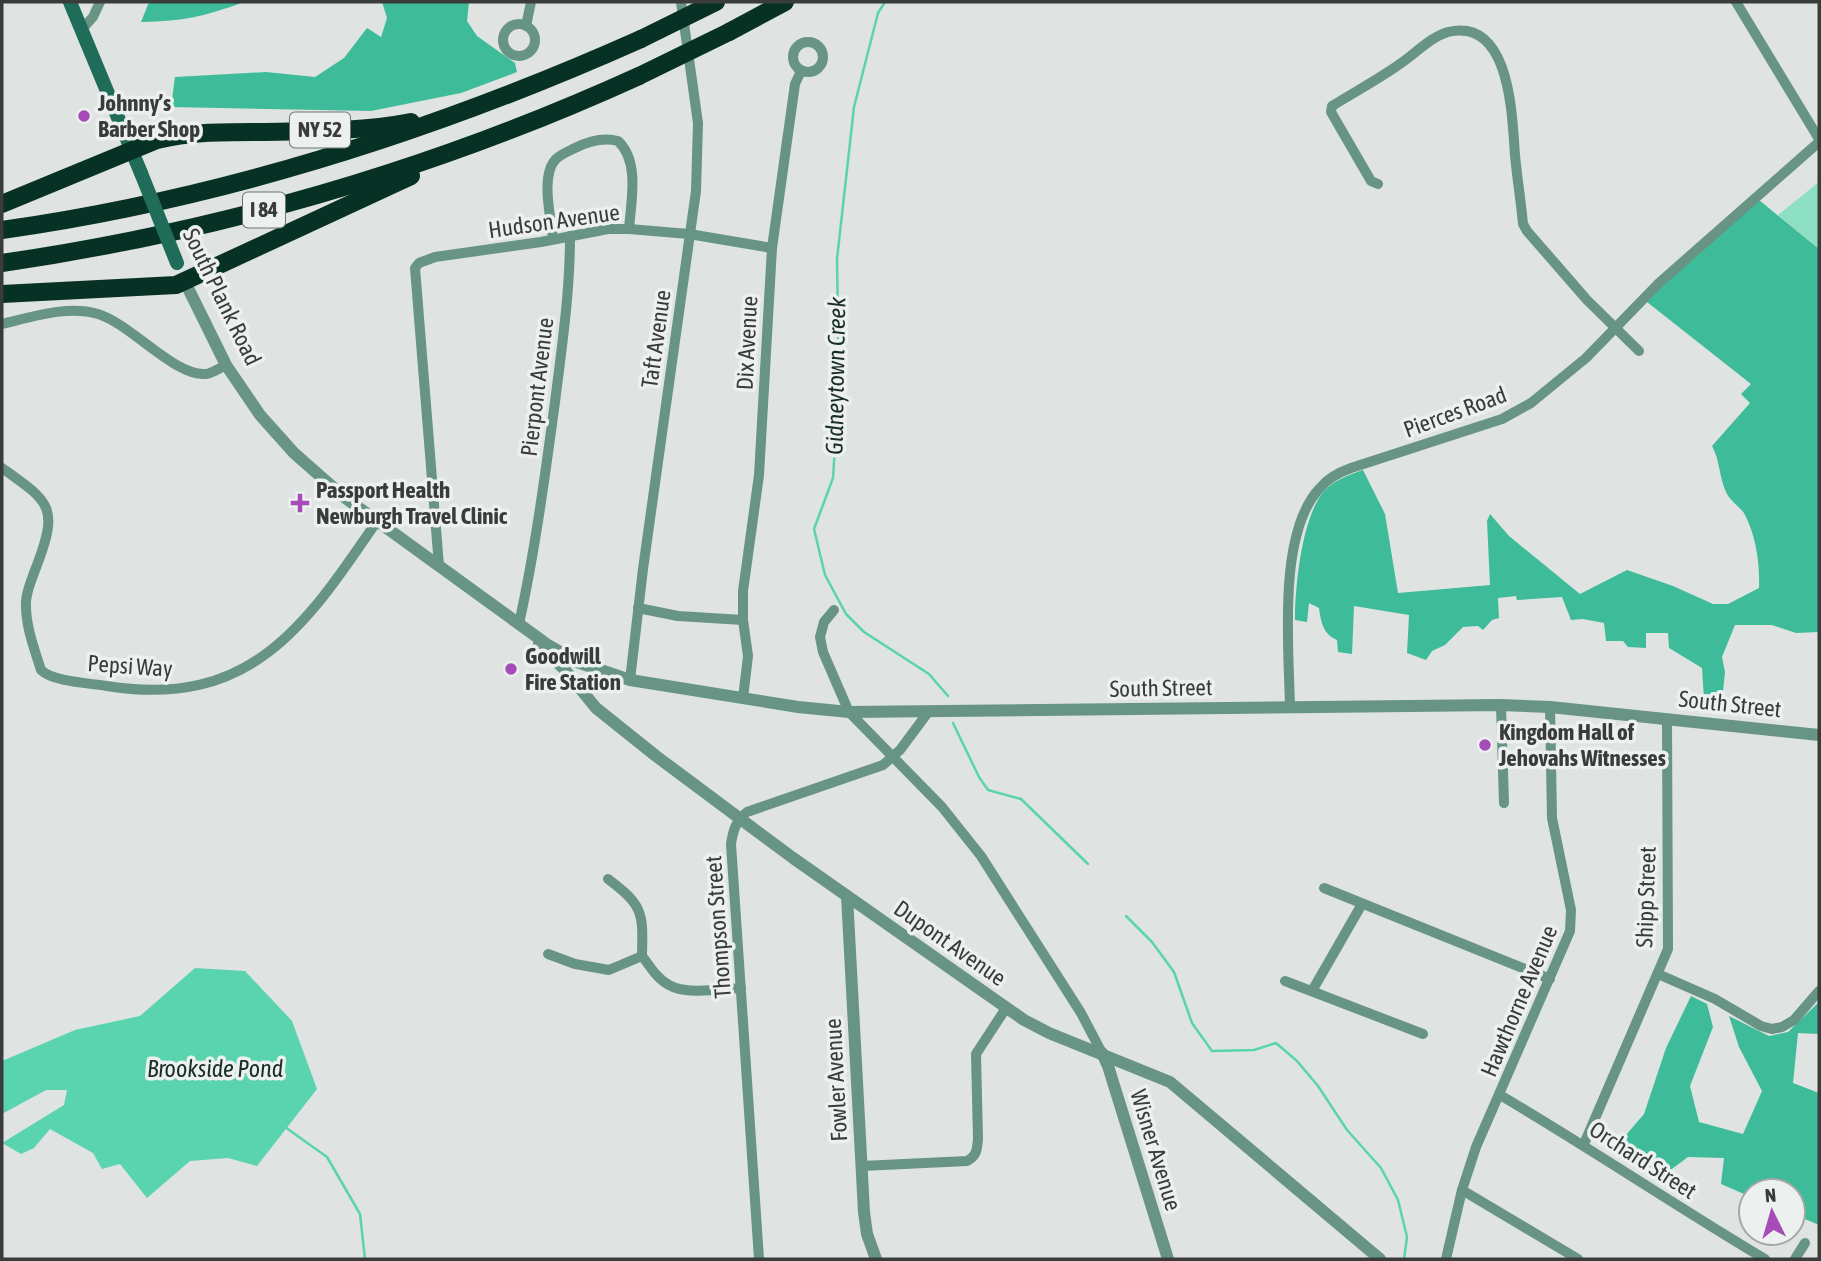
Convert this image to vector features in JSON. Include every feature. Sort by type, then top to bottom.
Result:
[{"type":"highway","name":"I 84","points":[[2,229],[146,204],[239,182],[374,143],[507,96],[640,39],[716,2]]},
{"type":"highway","name":"I 84","points":[[2,262],[109,245],[245,215],[384,175],[518,127],[639,76],[785,2]]},
{"type":"highway","name":"NY 52","points":[[132,152],[157,140],[197,133],[341,129],[397,124],[507,96]]},
{"type":"highway","points":[[2,294],[167,287],[185,282],[518,127]]},
{"type":"highway","points":[[2,204],[132,152]]},
{"type":"main road","name":"South Plank Road","points":[[70,2],[83,28],[185,282]]},
{"type":"street","points":[[83,28],[93,17],[100,2]]},
{"type":"street","points":[[526,26],[531,2]]},
{"type":"street","name":"Taft Avenue","points":[[630,680],[696,191],[698,123],[681,2]]},
{"type":"street","points":[[1736,2],[1819,141]]},
{"type":"street","points":[[1378,184],[1371,181],[1331,112],[1332,106],[1404,62],[1440,35],[1457,31],[1478,36],[1492,48],[1509,88],[1523,224],[1615,330],[1639,351]]},
{"type":"street","name":"Dix Avenue","points":[[743,698],[748,656],[743,620],[743,591],[759,475],[772,248],[795,84],[801,71]]},
{"type":"street","points":[[553,239],[547,182],[551,166],[562,154],[601,139],[618,141],[628,156],[632,184],[629,229]]},
{"type":"street","name":"Pierces Road","points":[[1290,707],[1288,603],[1292,559],[1304,515],[1321,486],[1351,468],[1502,419],[1531,403],[1564,378],[1615,330],[1659,283],[1819,141]]},
{"type":"street","name":"Hudson Avenue","points":[[439,566],[415,268],[419,262],[608,229],[689,234],[772,248]]},
{"type":"street","name":"Pierpont Avenue","points":[[519,624],[548,449],[570,280],[570,236]]},
{"type":"street","name":"South Plank Road","points":[[185,282],[226,365],[260,415],[284,443],[344,497],[519,624]]},
{"type":"street","points":[[2,324],[59,312],[98,314],[117,322],[160,354],[190,371],[207,374],[226,365]]},
{"type":"street","name":"Pepsi Way","points":[[2,468],[44,501],[49,512],[50,524],[46,542],[26,599],[27,623],[41,670],[46,675],[57,678],[128,690],[188,688],[241,670],[265,656],[280,645],[318,603],[377,521]]},
{"type":"street","points":[[638,608],[678,616],[743,620]]},
{"type":"street","points":[[834,610],[824,622],[820,637],[823,652],[849,712],[942,807],[981,856],[1081,1013],[1102,1053]]},
{"type":"street","name":"South Street","points":[[519,624],[577,662],[630,680],[798,707],[849,712],[1501,705],[1550,707],[1819,735]]},
{"type":"street","name":"Dupont Avenue","points":[[519,624],[565,670],[596,708],[656,756],[847,897],[1006,1008],[1049,1033],[1170,1082],[1380,1259]]},
{"type":"street","points":[[1501,705],[1504,803]]},
{"type":"street","name":"Hawthorne Avenue","points":[[1446,1259],[1462,1190],[1476,1147],[1572,923],[1552,818],[1550,707]]},
{"type":"street","points":[[741,817],[747,812],[883,765],[894,756],[929,711]]},
{"type":"street","name":"Shipp Street","points":[[1584,1144],[1658,974],[1669,942],[1667,719]]},
{"type":"street","name":"Thompson Street","points":[[741,817],[733,830],[731,844],[759,1259]]},
{"type":"street","points":[[608,879],[631,895],[643,919],[642,956],[659,978],[676,989],[741,988]]},
{"type":"street","points":[[1324,888],[1550,979]]},
{"type":"street","name":"Fowler Avenue","points":[[847,897],[867,1234],[876,1259]]},
{"type":"street","points":[[1312,991],[1362,904]]},
{"type":"street","points":[[548,954],[575,964],[609,970],[642,956]]},
{"type":"street","points":[[1658,974],[1715,999],[1761,1026],[1772,1029],[1794,1020],[1819,991]]},
{"type":"street","points":[[1285,981],[1423,1034]]},
{"type":"street","points":[[862,1166],[967,1161],[972,1158],[977,1151],[978,1139],[976,1054],[1006,1008]]},
{"type":"street","name":"Wisner Avenue","points":[[1102,1053],[1168,1259]]},
{"type":"street","name":"Orchard Street","points":[[1500,1095],[1584,1144],[1687,1212],[1765,1259]]},
{"type":"street","points":[[1462,1190],[1578,1259]]},
{"type":"shaded area","points":[[149,2],[244,2],[193,17],[141,22]]},
{"type":"shaded area","points":[[382,2],[469,2],[467,21],[477,36],[515,63],[517,72],[461,93],[371,111],[171,107],[175,77],[266,72],[315,77],[344,58],[367,28],[381,37],[387,18]]},
{"type":"shaded area","points":[[1819,182],[1819,249],[1778,215]]},
{"type":"shaded area","points":[[1759,200],[1819,249],[1819,632],[1796,633],[1772,625],[1735,625],[1722,657],[1725,672],[1722,701],[1704,699],[1702,668],[1669,648],[1668,633],[1646,633],[1646,648],[1628,647],[1623,641],[1606,641],[1604,623],[1571,620],[1562,597],[1517,600],[1516,596],[1498,598],[1499,618],[1492,620],[1483,630],[1478,626],[1463,627],[1445,645],[1432,651],[1426,660],[1407,653],[1409,615],[1354,606],[1352,654],[1338,652],[1337,640],[1326,631],[1319,608],[1309,603],[1307,622],[1295,620],[1301,552],[1317,501],[1334,483],[1363,470],[1385,514],[1398,593],[1490,585],[1487,521],[1490,514],[1509,536],[1580,594],[1627,570],[1713,604],[1728,604],[1759,588],[1758,560],[1752,531],[1744,513],[1726,492],[1712,446],[1750,403],[1741,394],[1751,384],[1647,302]]},
{"type":"shaded area","points":[[1691,996],[1707,1004],[1713,1027],[1690,1086],[1699,1122],[1743,1134],[1762,1091],[1739,1047],[1729,1016],[1769,1036],[1788,1032],[1819,1002],[1819,1034],[1798,1033],[1793,1083],[1819,1093],[1819,1225],[1807,1220],[1807,1177],[1737,1177],[1737,1191],[1721,1184],[1724,1158],[1688,1157],[1661,1177],[1625,1156],[1626,1135],[1644,1114],[1666,1048]]},
{"type":"water","name":"Brookside Pond","points":[[195,968],[245,971],[292,1021],[317,1089],[257,1166],[228,1158],[190,1161],[147,1198],[120,1164],[102,1169],[93,1153],[50,1129],[34,1148],[21,1154],[2,1143],[64,1105],[67,1090],[46,1090],[2,1114],[2,1061],[75,1030],[140,1016]]},
{"type":"waterway","name":"Gidneytown Creek","points":[[885,2],[878,13],[854,107],[837,259],[839,384],[833,478],[814,529],[825,575],[846,614],[864,632],[929,674],[948,696]]},
{"type":"waterway","name":"Gidneytown Creek","points":[[953,723],[988,790],[1021,799],[1088,864]]},
{"type":"waterway","name":"Gidneytown Creek","points":[[1126,916],[1152,942],[1174,972],[1192,1023],[1212,1051],[1254,1050],[1276,1043],[1297,1061],[1318,1086],[1347,1130],[1381,1168],[1398,1200],[1407,1237],[1404,1259]]},
{"type":"waterway","points":[[285,1127],[327,1157],[360,1214],[365,1259]]},
{"type":"place","name":"Johnny’s Barber Shop","points":[[84,116]]},
{"type":"place","name":"Passport Health Newburgh Travel Clinic","points":[[300,503]]},
{"type":"place","name":"Goodwill Fire Station","points":[[511,669]]},
{"type":"place","name":"Kingdom Hall of Jehovahs Witnesses","points":[[1485,745]]}]
